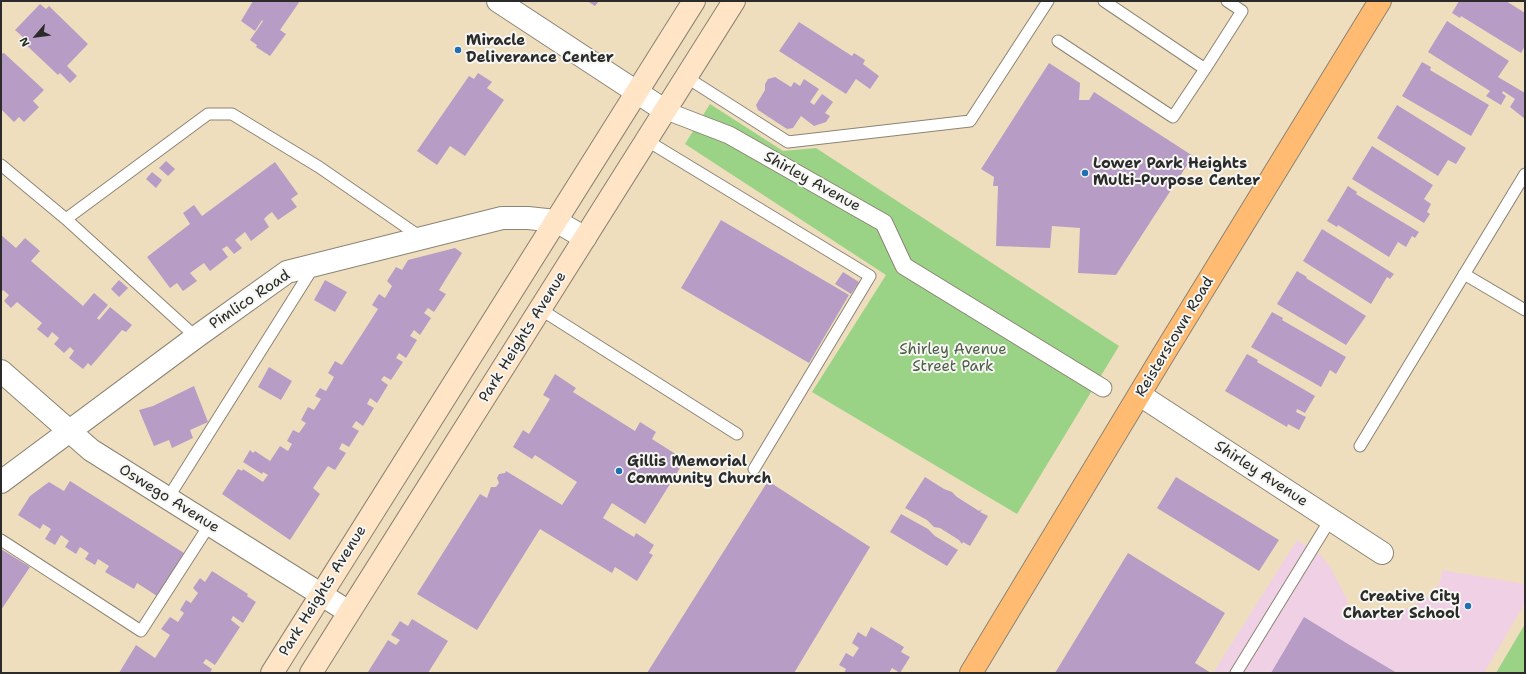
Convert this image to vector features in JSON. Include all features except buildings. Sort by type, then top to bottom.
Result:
[{"type":"main road","name":"Park Heights Avenue","points":[[272,673],[694,1]]},
{"type":"main road","name":"Park Heights Avenue","points":[[311,673],[734,1]]},
{"type":"main road","name":"Reisterstown Road","points":[[972,673],[1380,1]]},
{"type":"street","name":"Shirley Avenue","points":[[498,1],[664,110],[729,135],[884,223],[904,266],[1103,388]]},
{"type":"street","name":"Pimlico Road","points":[[1,482],[196,337],[287,272],[502,218],[528,218],[556,221],[585,238]]},
{"type":"street","name":"Oswego Avenue","points":[[1,371],[92,450],[349,612]]},
{"type":"street","name":"Shirley Avenue","points":[[1140,394],[1382,553]]},
{"type":"lane","points":[[686,77],[788,142],[970,121],[1048,1]]},
{"type":"lane","points":[[1104,1],[1205,69]]},
{"type":"lane","points":[[1058,41],[1173,117],[1242,11],[1227,1]]},
{"type":"lane","points":[[66,219],[208,114],[232,114],[319,167],[423,238]]},
{"type":"lane","points":[[646,140],[870,276],[754,469]]},
{"type":"lane","points":[[1,165],[66,219],[196,337]]},
{"type":"lane","points":[[1360,446],[1525,174]]},
{"type":"lane","points":[[168,498],[316,264]]},
{"type":"lane","points":[[1464,274],[1525,310]]},
{"type":"lane","points":[[540,309],[737,434]]},
{"type":"lane","points":[[1236,673],[1330,520]]},
{"type":"lane","points":[[1,540],[141,631],[210,524]]},
{"type":"shaded area","name":"Creative City Charter School","points":[[1297,540],[1320,554],[1330,567],[1346,597],[1348,604],[1346,608],[1382,611],[1409,608],[1431,596],[1440,582],[1442,570],[1525,584],[1525,603],[1484,673],[1213,673]]},
{"type":"green space","name":"Shirley Avenue Street Park","points":[[710,104],[783,151],[816,148],[1119,346],[1017,514],[812,392],[886,275],[685,144]]},
{"type":"green space","points":[[1525,624],[1525,673],[1496,673]]},
{"type":"place","name":"Miracle Deliverance Center","points":[[458,50]]},
{"type":"place","name":"Lower Park Heights Multi-Purpose Center","points":[[1085,173]]},
{"type":"place","name":"Gillis Memorial Community Church","points":[[619,471]]},
{"type":"place","name":"Creative City Charter School","points":[[1468,606]]}]
